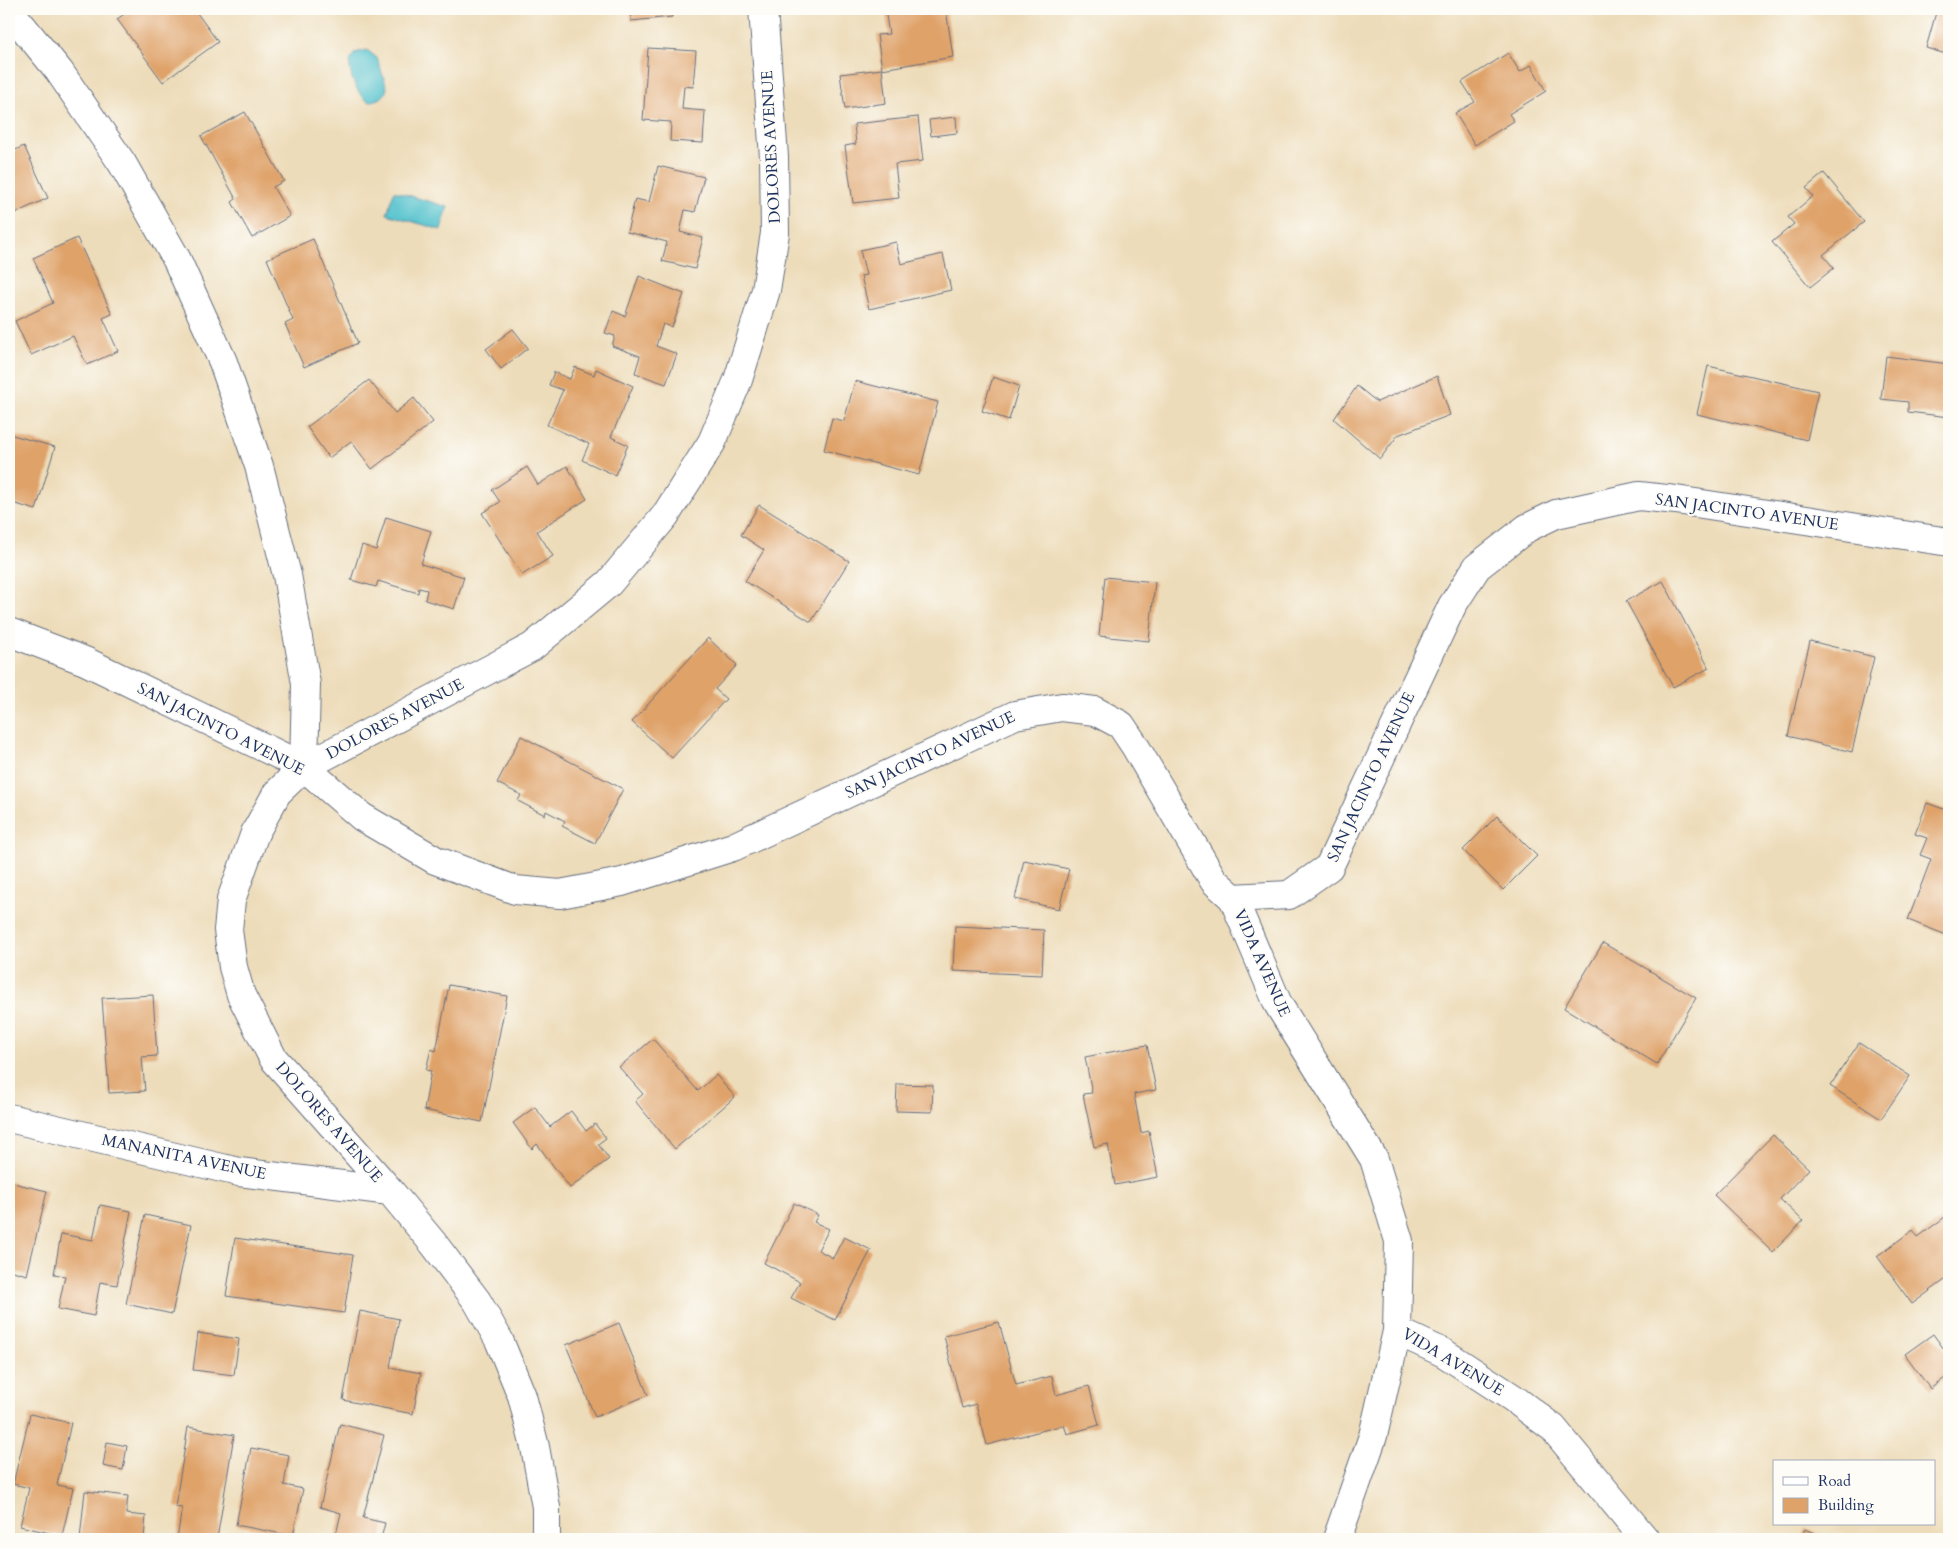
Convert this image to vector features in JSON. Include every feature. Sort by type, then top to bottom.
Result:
[{"type":"street","name":"DOLORES AVENUE","points":[[546,1539],[546,1507],[535,1446],[522,1396],[499,1340],[477,1301],[433,1243],[390,1191],[272,1058],[241,995],[228,930],[231,900],[255,833],[277,793],[304,767],[532,647],[609,583],[665,516],[712,442],[738,380],[766,290],[775,233],[774,157],[764,9]]},
{"type":"street","points":[[9,10],[59,72],[122,163],[177,260],[222,362],[259,466],[287,574],[306,684],[304,767]]},
{"type":"street","name":"SAN JACINTO AVENUE","points":[[9,632],[85,661],[304,767],[362,817],[436,860],[515,890],[560,894],[622,882],[733,847],[1015,715],[1062,707],[1095,712],[1121,725],[1214,880],[1233,898],[1289,894],[1329,867],[1452,606],[1477,567],[1527,528],[1556,514],[1639,496],[1949,542]]},
{"type":"street","name":"VIDA AVENUE","points":[[1233,898],[1278,1004],[1374,1159],[1398,1241],[1397,1331],[1444,1353],[1513,1398],[1553,1428],[1645,1539]]},
{"type":"street","name":"MANANITA AVENUE","points":[[9,1118],[239,1172],[390,1191]]},
{"type":"street","points":[[1337,1539],[1373,1436],[1397,1331]]},
{"type":"water","points":[[367,50],[377,58],[387,88],[381,98],[370,102],[362,96],[353,80],[350,69],[350,61],[355,53]]},
{"type":"water","points":[[394,191],[448,207],[441,230],[387,214]]},
{"type":"building","points":[[132,9],[176,9],[178,11],[181,9],[194,9],[218,42],[163,82],[117,19]]},
{"type":"building","points":[[630,9],[671,9],[672,17],[631,21]]},
{"type":"building","points":[[885,9],[946,9],[953,57],[882,69],[877,35],[889,34]]},
{"type":"building","points":[[1937,9],[1949,10],[1949,55],[1926,48]]},
{"type":"building","points":[[648,48],[696,51],[693,87],[684,86],[682,109],[705,111],[703,143],[670,141],[671,122],[643,120]]},
{"type":"building","points":[[1508,53],[1520,72],[1531,65],[1546,91],[1509,114],[1514,121],[1475,145],[1455,113],[1475,102],[1462,82]]},
{"type":"building","points":[[882,69],[886,103],[845,109],[840,74]]},
{"type":"building","points":[[245,112],[284,181],[273,187],[290,216],[252,238],[232,202],[236,199],[201,136]]},
{"type":"building","points":[[918,117],[923,161],[895,164],[899,198],[853,203],[845,146],[856,144],[854,124]]},
{"type":"building","points":[[956,117],[957,133],[931,136],[929,120]]},
{"type":"building","points":[[24,146],[48,198],[9,216],[9,147],[11,152]]},
{"type":"building","points":[[658,166],[704,177],[695,212],[685,210],[680,232],[703,238],[695,269],[662,261],[667,242],[627,232],[635,199],[649,202]]},
{"type":"building","points":[[1824,173],[1864,222],[1823,255],[1834,268],[1810,287],[1772,242],[1794,224],[1788,217],[1813,196],[1806,188]]},
{"type":"building","points":[[77,238],[112,314],[103,318],[118,351],[87,365],[73,336],[31,355],[15,321],[53,303],[33,258]]},
{"type":"building","points":[[313,239],[358,343],[304,367],[285,324],[293,320],[267,259]]},
{"type":"building","points":[[896,242],[901,264],[943,254],[951,290],[869,309],[861,276],[866,275],[860,250]]},
{"type":"building","points":[[639,276],[684,294],[672,327],[663,324],[656,346],[677,354],[666,384],[635,373],[640,356],[612,346],[615,336],[605,333],[613,311],[625,316]]},
{"type":"building","points":[[513,329],[528,348],[501,369],[486,349]]},
{"type":"building","points":[[1886,356],[1949,364],[1949,417],[1908,412],[1908,402],[1881,399]]},
{"type":"building","points":[[1708,366],[1818,391],[1807,440],[1697,414]]},
{"type":"building","points":[[575,367],[594,375],[596,369],[633,386],[611,437],[628,445],[615,475],[582,460],[589,444],[547,425],[563,390],[549,385],[554,372],[570,379]]},
{"type":"building","points":[[1437,376],[1450,415],[1398,435],[1380,459],[1334,419],[1357,386],[1377,402]]},
{"type":"building","points":[[993,377],[1019,386],[1009,420],[982,411]]},
{"type":"building","points":[[369,380],[395,413],[414,398],[433,422],[372,469],[351,441],[329,458],[307,427]]},
{"type":"building","points":[[855,381],[938,402],[919,475],[824,450],[832,418],[844,421]]},
{"type":"building","points":[[9,434],[55,447],[36,510],[9,502]]},
{"type":"building","points":[[567,466],[587,499],[537,531],[553,556],[522,575],[482,513],[500,502],[492,490],[527,467],[538,485]]},
{"type":"building","points":[[759,505],[849,561],[811,622],[745,581],[764,550],[741,535]]},
{"type":"building","points":[[386,517],[431,531],[421,564],[464,577],[454,609],[425,600],[427,590],[419,588],[418,593],[378,581],[376,587],[351,580],[362,545],[376,550]]},
{"type":"building","points":[[1105,577],[1155,582],[1149,641],[1099,636]]},
{"type":"building","points":[[1663,581],[1709,668],[1673,687],[1626,601]]},
{"type":"building","points":[[708,638],[737,665],[715,689],[726,699],[672,758],[632,722]]},
{"type":"building","points":[[1810,641],[1874,657],[1852,752],[1788,736]]},
{"type":"building","points":[[521,736],[623,789],[595,843],[562,826],[565,821],[546,811],[545,815],[518,801],[521,795],[497,783]]},
{"type":"building","points":[[1927,803],[1949,811],[1949,936],[1908,920],[1931,859],[1920,855],[1927,838],[1915,834]]},
{"type":"building","points":[[1497,816],[1537,856],[1503,890],[1463,850]]},
{"type":"building","points":[[1024,860],[1069,869],[1059,909],[1015,899]]},
{"type":"building","points":[[955,926],[1044,930],[1042,975],[953,971]]},
{"type":"building","points":[[1603,943],[1696,998],[1657,1064],[1564,1008]]},
{"type":"building","points":[[449,985],[507,996],[482,1122],[424,1110],[431,1071],[426,1070],[431,1049],[436,1051]]},
{"type":"building","points":[[153,995],[157,1056],[142,1057],[145,1091],[109,1093],[102,998]]},
{"type":"building","points":[[653,1039],[698,1091],[716,1075],[735,1097],[675,1149],[635,1101],[643,1094],[619,1067]]},
{"type":"building","points":[[1859,1043],[1910,1076],[1881,1119],[1830,1086]]},
{"type":"building","points":[[1147,1045],[1156,1090],[1134,1094],[1141,1133],[1149,1131],[1158,1177],[1115,1185],[1108,1144],[1094,1147],[1083,1094],[1092,1093],[1085,1057]]},
{"type":"building","points":[[897,1084],[933,1085],[932,1112],[896,1111]]},
{"type":"building","points":[[535,1107],[550,1127],[571,1111],[586,1131],[595,1124],[606,1138],[598,1144],[609,1159],[570,1188],[537,1144],[532,1149],[513,1123]]},
{"type":"building","points":[[1773,1135],[1809,1169],[1780,1199],[1803,1221],[1773,1252],[1714,1195]]},
{"type":"building","points":[[9,1182],[47,1191],[27,1275],[9,1270]]},
{"type":"building","points":[[794,1203],[818,1215],[814,1222],[829,1229],[818,1250],[833,1258],[844,1237],[871,1250],[835,1320],[791,1298],[800,1282],[764,1263]]},
{"type":"building","points":[[100,1205],[131,1211],[117,1285],[100,1282],[94,1316],[58,1309],[65,1276],[54,1274],[61,1234],[93,1240]]},
{"type":"building","points":[[1949,1214],[1949,1277],[1912,1304],[1877,1256],[1913,1230],[1918,1237]]},
{"type":"building","points":[[145,1215],[191,1225],[172,1314],[126,1304]]},
{"type":"building","points":[[235,1238],[353,1255],[344,1313],[226,1296]]},
{"type":"building","points":[[360,1311],[399,1319],[390,1367],[421,1373],[413,1414],[343,1400]]},
{"type":"building","points":[[999,1322],[1016,1385],[1052,1376],[1056,1395],[1089,1386],[1099,1425],[1067,1434],[1064,1425],[987,1445],[976,1404],[962,1408],[944,1336]]},
{"type":"building","points":[[619,1323],[648,1395],[595,1417],[566,1345]]},
{"type":"building","points":[[198,1333],[239,1339],[234,1375],[193,1370]]},
{"type":"building","points":[[1933,1334],[1949,1356],[1949,1375],[1930,1389],[1905,1354]]},
{"type":"building","points":[[30,1414],[71,1423],[57,1485],[73,1488],[62,1536],[20,1526],[29,1488],[13,1484]]},
{"type":"building","points":[[340,1424],[384,1435],[363,1518],[385,1523],[381,1539],[335,1539],[341,1513],[320,1507]]},
{"type":"building","points":[[188,1427],[234,1435],[217,1539],[177,1539],[182,1508],[175,1507]]},
{"type":"building","points":[[107,1442],[127,1446],[123,1470],[103,1466]]},
{"type":"building","points":[[251,1448],[289,1455],[284,1485],[303,1489],[293,1536],[236,1525]]},
{"type":"building","points":[[85,1491],[128,1496],[126,1514],[146,1516],[144,1539],[80,1539]]},
{"type":"building","points":[[1805,1529],[1827,1539],[1801,1539]]}]
